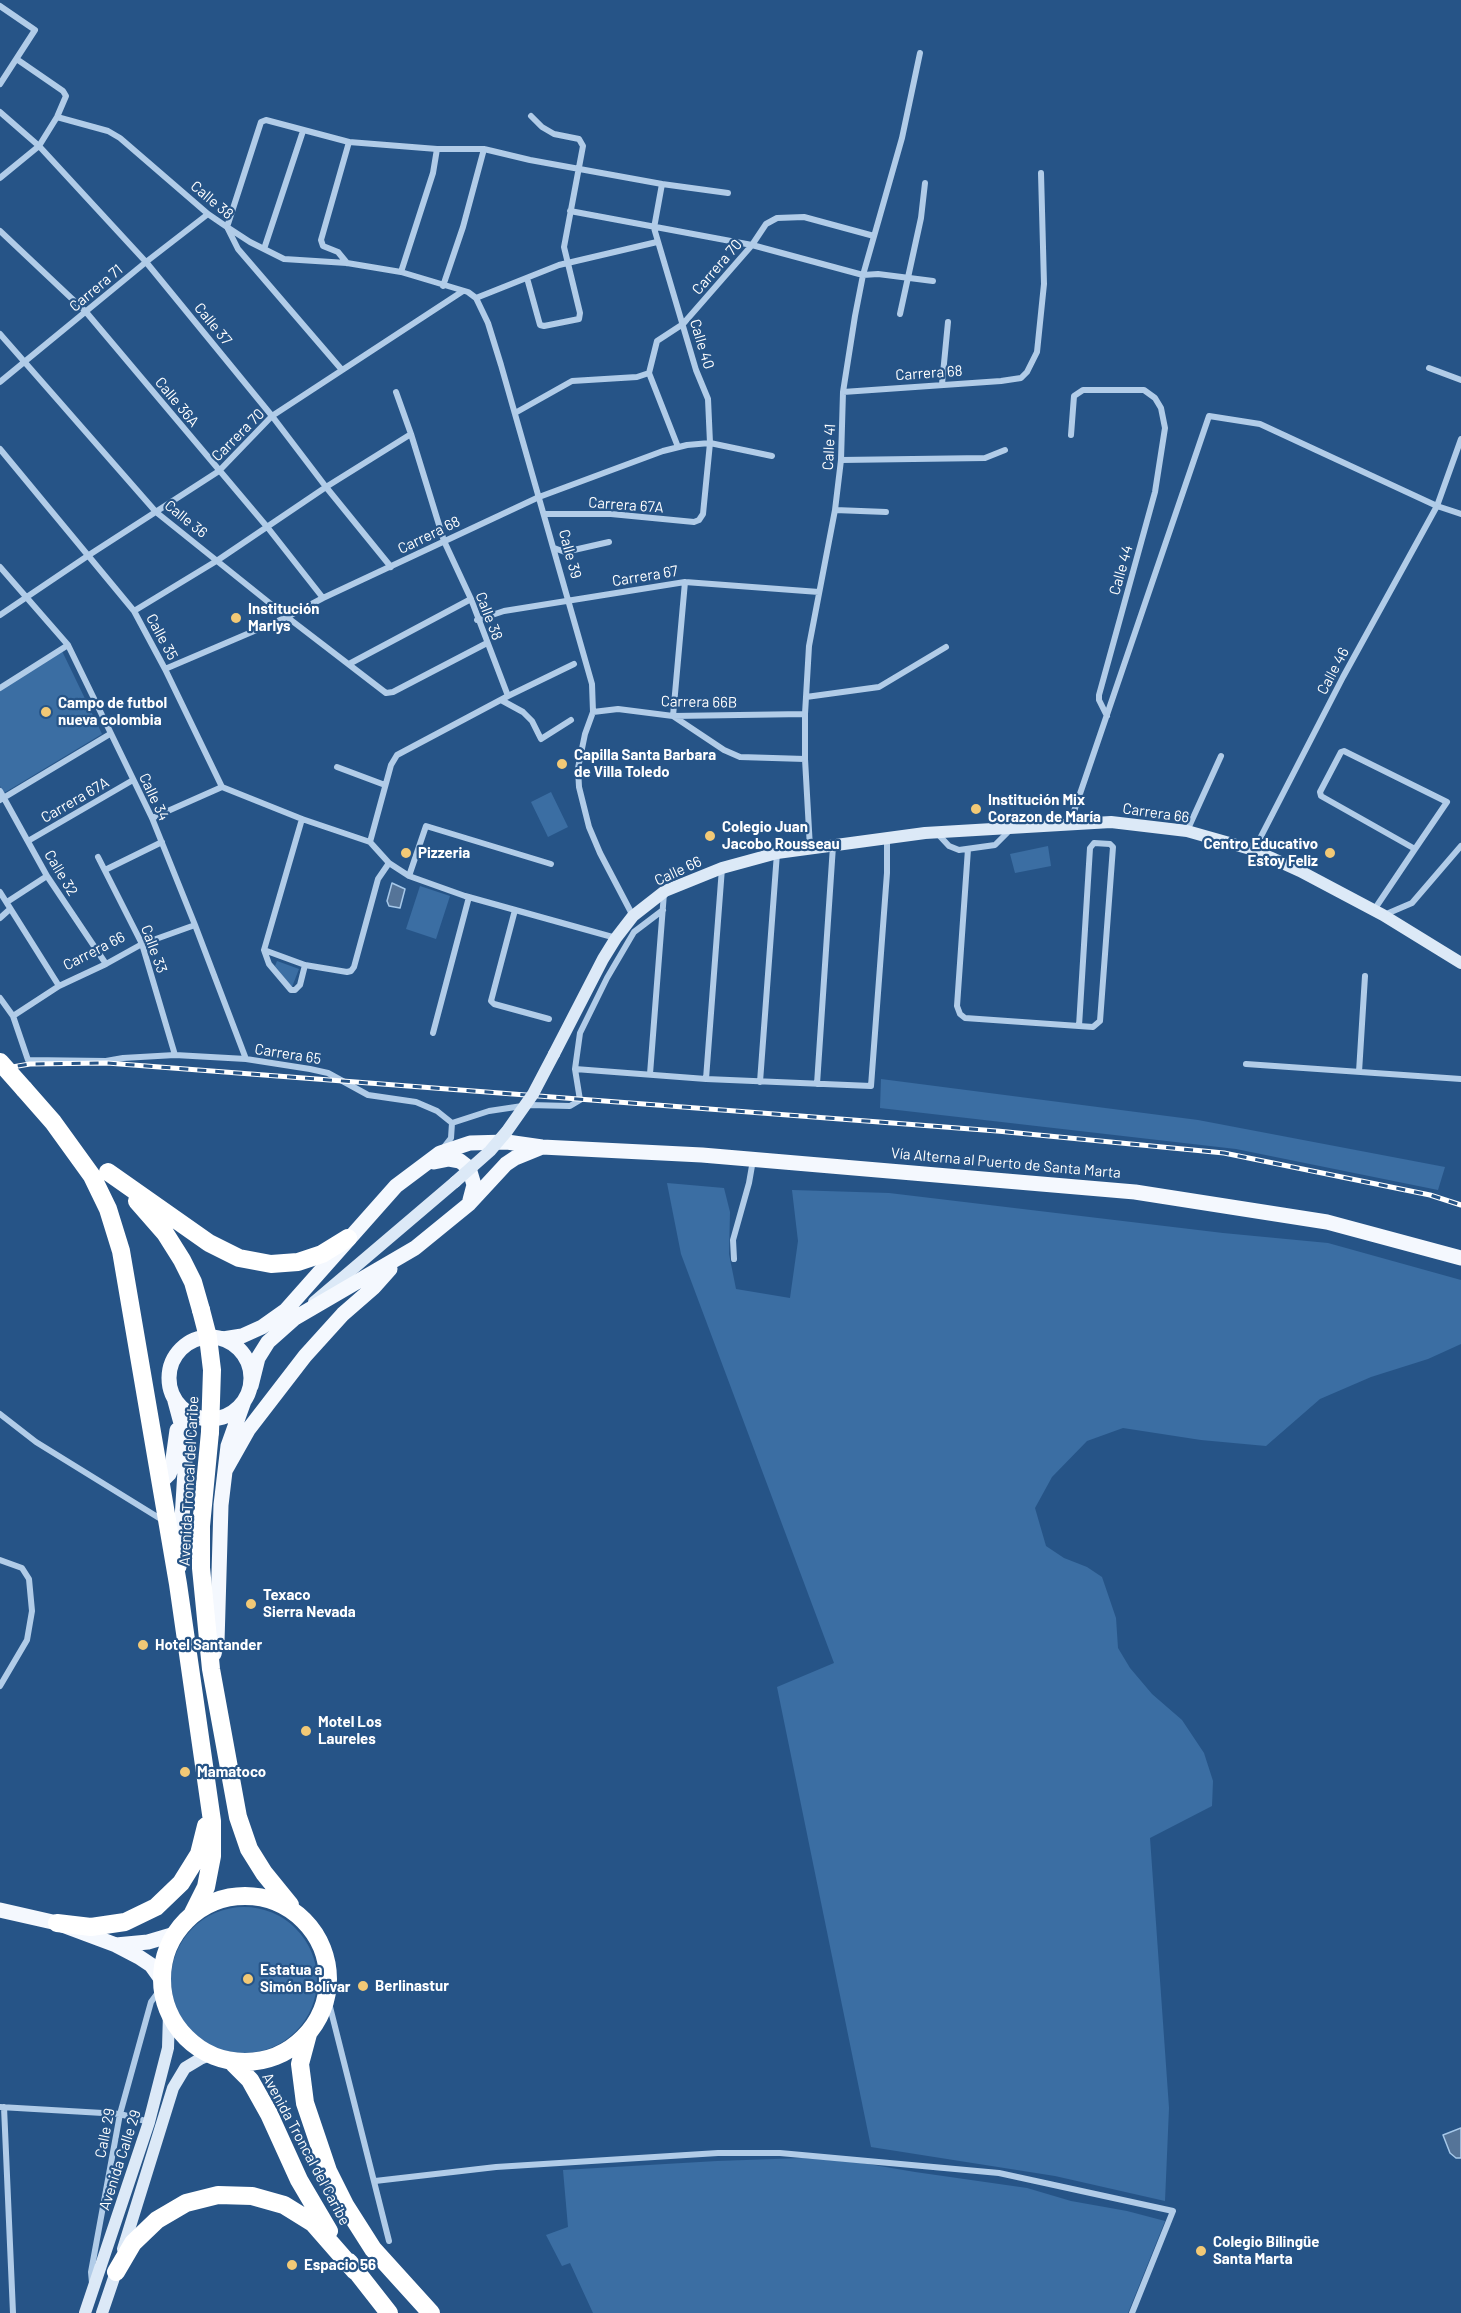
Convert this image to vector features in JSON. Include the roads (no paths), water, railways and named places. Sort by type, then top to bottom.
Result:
[{"type":"highway","name":"Avenida Troncal del Caribe","points":[[0,1062],[53,1122],[92,1176],[108,1209],[121,1251],[178,1584],[212,1821],[213,1856],[206,1887],[193,1913]]},
{"type":"highway","name":"Avenida Troncal del Caribe","points":[[53,1122],[142,1206],[165,1233],[193,1282],[208,1337],[212,1370],[210,1432],[201,1526],[201,1568],[211,1669],[238,1817],[254,1857],[297,1914]]},
{"type":"highway","points":[[108,1172],[209,1243],[239,1258],[271,1264],[298,1262],[322,1254],[348,1238]]},
{"type":"highway","points":[[57,1923],[91,1927],[125,1922],[156,1906],[173,1891],[181,1883],[199,1854],[208,1820],[207,1786]]},
{"type":"highway","points":[[245,1895],[273,1900],[297,1914],[310,1927],[326,1959],[328,1977],[327,1995],[320,2016],[308,2034],[282,2054],[249,2063],[232,2062],[210,2055],[186,2038],[169,2013],[162,1983],[165,1955],[175,1934],[193,1913],[218,1900],[245,1895]]},
{"type":"highway","name":"Avenida Troncal del Caribe","points":[[308,2034],[300,2064],[305,2103],[328,2171],[345,2205],[374,2249],[432,2313]]},
{"type":"highway","name":"Avenida Troncal del Caribe","points":[[232,2062],[250,2080],[270,2114],[299,2180],[320,2218],[355,2271],[389,2313]]},
{"type":"highway","points":[[116,2272],[133,2243],[157,2220],[186,2203],[218,2195],[252,2196],[284,2205],[312,2223],[355,2271]]},
{"type":"main road","name":"Vía Alterna al Puerto de Santa Marta","points":[[251,1386],[258,1358],[268,1342],[348,1238],[396,1186],[415,1170],[440,1153],[470,1143],[507,1142],[542,1147],[753,1160],[1135,1192],[1327,1222],[1461,1258]]},
{"type":"main road","name":"Vía Alterna al Puerto de Santa Marta","points":[[223,1339],[242,1335],[291,1314],[400,1258],[469,1204],[506,1164],[542,1147]]},
{"type":"main road","points":[[415,1170],[440,1160],[460,1161],[469,1168],[473,1177],[473,1192],[469,1204]]},
{"type":"main road","points":[[226,1468],[248,1430],[305,1356],[400,1258]]},
{"type":"main road","points":[[178,1584],[185,1437],[170,1389],[169,1376],[171,1364],[186,1344],[198,1338],[211,1336],[234,1344],[242,1352],[248,1362],[251,1386],[228,1446],[218,1537],[217,1642],[211,1669]]},
{"type":"main road","points":[[175,1401],[190,1414],[210,1420],[229,1414],[244,1401]]},
{"type":"main road","points":[[160,1483],[169,1474],[172,1466],[179,1418]]},
{"type":"main road","points":[[0,1910],[57,1923],[116,1945],[145,1961],[162,1983]]},
{"type":"main road","points":[[116,1945],[148,1942],[175,1934]]},
{"type":"street","points":[[0,6],[34,28],[35,32],[0,84]]},
{"type":"street","name":"Calle 41","points":[[810,848],[804,714],[809,646],[835,510],[841,460],[843,392],[863,275],[902,138],[920,53]]},
{"type":"street","points":[[0,178],[39,146],[57,117],[65,94],[18,60]]},
{"type":"street","name":"Calle 37","points":[[0,112],[39,146],[146,262],[391,567]]},
{"type":"street","points":[[527,278],[540,325],[576,321],[580,317],[564,247],[582,142],[579,139],[554,134],[542,127],[531,116]]},
{"type":"street","name":"Calle 38","points":[[57,117],[108,131],[120,138],[208,214],[227,227],[238,249],[342,370]]},
{"type":"street","points":[[657,242],[566,263],[476,298],[468,292],[401,272],[347,263],[284,259],[227,227],[261,122],[266,120],[349,142],[437,149],[484,149],[530,160],[662,184],[728,193]]},
{"type":"street","points":[[264,249],[303,131]]},
{"type":"street","points":[[347,263],[338,252],[323,246],[321,240],[349,142]]},
{"type":"street","points":[[401,272],[433,173],[437,149]]},
{"type":"street","points":[[443,285],[463,227],[484,149]]},
{"type":"street","name":"Carrera 68","points":[[843,392],[1016,379],[1026,374],[1037,351],[1044,285],[1041,173]]},
{"type":"street","points":[[900,314],[906,278],[921,218],[925,183]]},
{"type":"street","name":"Calle 40","points":[[662,184],[654,228],[696,370],[708,399],[710,443],[703,514]]},
{"type":"street","points":[[570,211],[752,245],[863,275],[879,274],[933,280]]},
{"type":"street","name":"Carrera 71","points":[[0,382],[208,214]]},
{"type":"street","name":"Carrera 70","points":[[648,373],[657,341],[683,324],[752,245],[766,224],[777,218],[804,216],[874,236]]},
{"type":"street","name":"Calle 36A","points":[[0,231],[86,312],[268,528],[323,598]]},
{"type":"street","name":"Carrera 70","points":[[0,615],[219,471],[272,416],[463,291]]},
{"type":"street","name":"Calle 39","points":[[476,298],[488,323],[592,684],[593,712],[585,734],[579,768],[579,788],[596,844],[633,916]]},
{"type":"street","points":[[942,384],[948,322]]},
{"type":"street","name":"Calle 36","points":[[0,334],[156,512],[386,693],[393,692],[487,643]]},
{"type":"street","points":[[1429,368],[1461,380]]},
{"type":"street","points":[[515,413],[572,381],[637,377],[648,373],[678,447]]},
{"type":"street","name":"Calle 44","points":[[1071,435],[1074,396],[1083,390],[1144,390],[1155,398],[1161,408],[1165,428],[1155,492],[1099,695],[1107,716]]},
{"type":"street","name":"Calle 38","points":[[396,392],[444,541],[471,599],[504,698]]},
{"type":"street","points":[[1070,824],[1209,416],[1260,424],[1437,506],[1461,514]]},
{"type":"street","points":[[134,611],[218,560],[326,487],[411,434]]},
{"type":"street","name":"Calle 46","points":[[1254,850],[1343,677],[1437,506],[1461,440]]},
{"type":"street","name":"Carrera 68","points":[[165,669],[287,617],[539,497],[678,447],[710,443],[772,456]]},
{"type":"street","name":"Calle 35","points":[[0,449],[134,611],[222,787]]},
{"type":"street","points":[[841,460],[985,458],[1005,450]]},
{"type":"street","points":[[835,510],[886,512]]},
{"type":"street","name":"Carrera 67A","points":[[544,514],[611,514],[694,522],[699,520],[703,514]]},
{"type":"street","points":[[554,548],[565,552],[609,542]]},
{"type":"street","name":"Calle 34","points":[[0,567],[68,645],[152,818],[246,1059]]},
{"type":"street","points":[[685,582],[673,716],[724,750],[740,757],[805,759]]},
{"type":"street","name":"Carrera 67","points":[[477,620],[504,611],[685,582],[819,592]]},
{"type":"street","points":[[349,664],[471,599]]},
{"type":"street","points":[[0,688],[68,645]]},
{"type":"street","points":[[806,697],[879,687],[946,647]]},
{"type":"street","points":[[370,842],[393,760],[403,750],[574,664]]},
{"type":"street","points":[[504,698],[532,721],[541,739],[572,720]]},
{"type":"street","name":"Carrera 66B","points":[[593,712],[618,709],[673,716],[804,714]]},
{"type":"street","points":[[1,796],[110,734]]},
{"type":"street","points":[[1378,913],[1415,849],[1447,802],[1344,751],[1339,753],[1320,792],[1321,796],[1415,849]]},
{"type":"street","points":[[1187,831],[1221,756]]},
{"type":"street","points":[[337,767],[385,785]]},
{"type":"street","name":"Carrera 67A","points":[[28,841],[133,780]]},
{"type":"street","points":[[152,818],[222,787],[302,819],[370,842],[388,863],[409,876],[469,897],[616,938]]},
{"type":"street","name":"Calle 32","points":[[1,796],[47,876],[106,964]]},
{"type":"street","points":[[302,819],[264,950],[269,964],[291,990],[295,990],[300,985],[305,964]]},
{"type":"street","name":"Carrera 66","points":[[810,848],[936,832],[1111,822],[1187,831],[1254,850],[1300,871],[1378,913],[1461,963]]},
{"type":"street","points":[[409,876],[426,826],[551,864]]},
{"type":"street","points":[[936,832],[953,848],[968,849],[995,845],[1014,827]]},
{"type":"street","points":[[575,1069],[706,1079],[871,1086],[887,873],[887,838]]},
{"type":"street","points":[[105,870],[162,842]]},
{"type":"street","points":[[968,849],[957,1006],[960,1014],[965,1018],[1093,1027],[1100,1021],[1113,850],[1110,844],[1094,843],[1090,848],[1079,1026]]},
{"type":"street","points":[[817,1084],[833,846]]},
{"type":"street","points":[[1378,913],[1412,903],[1461,846]]},
{"type":"street","name":"Calle 66","points":[[633,916],[664,891],[722,868],[777,853],[810,848]]},
{"type":"street","points":[[760,1082],[777,853]]},
{"type":"street","name":"Calle 33","points":[[98,857],[142,944],[175,1055]]},
{"type":"street","points":[[264,950],[305,964],[347,972],[354,967],[378,879],[388,863]]},
{"type":"street","points":[[706,1079],[722,868]]},
{"type":"street","points":[[7,902],[47,876]]},
{"type":"street","points":[[650,1074],[664,891]]},
{"type":"street","points":[[0,892],[59,986]]},
{"type":"street","points":[[433,1033],[469,897]]},
{"type":"street","points":[[0,918],[10,909]]},
{"type":"street","points":[[515,910],[491,1001],[494,1004],[549,1019]]},
{"type":"street","points":[[440,1153],[452,1138],[452,1123],[489,1111],[529,1105],[562,1106],[580,1100],[575,1069],[580,1033],[607,978],[634,932],[663,910]]},
{"type":"street","points":[[291,1314],[343,1276],[485,1157],[533,1094],[603,959],[633,916]]},
{"type":"street","name":"Carrera 66","points":[[13,1016],[59,986],[142,944],[195,925]]},
{"type":"street","points":[[1359,1072],[1365,976]]},
{"type":"street","points":[[0,998],[13,1016]]},
{"type":"street","name":"Carrera 65","points":[[13,1016],[28,1060],[106,1061],[175,1055],[246,1059],[328,1073],[368,1095],[416,1102],[437,1112],[452,1123]]},
{"type":"street","points":[[1246,1064],[1461,1078]]},
{"type":"street","points":[[734,1258],[733,1240],[753,1160]]},
{"type":"street","points":[[0,1414],[36,1442],[167,1523]]},
{"type":"street","points":[[0,1560],[22,1568],[29,1579],[32,1611],[27,1640],[0,1686]]},
{"type":"street","name":"Calle 29","points":[[94,2287],[91,2272],[120,2115],[151,2002],[162,1983]]},
{"type":"street","points":[[327,1995],[389,2241]]},
{"type":"street","name":"Avenida Calle 29","points":[[86,2313],[149,2122],[168,2048],[169,2013]]},
{"type":"street","name":"Avenida Calle 29","points":[[102,2313],[173,2088],[184,2068],[210,2055]]},
{"type":"street","points":[[13,2313],[2,2107],[120,2115],[149,2122]]},
{"type":"street","points":[[375,2181],[496,2168],[718,2153],[780,2153],[999,2173],[1173,2211],[1132,2313]]},
{"type":"railway","points":[[0,1069],[30,1064],[107,1063],[997,1131],[1224,1153],[1430,1195],[1461,1205]]},
{"type":"place","name":"Institución Marlys","points":[[236,618]]},
{"type":"place","name":"Campo de futbol nueva colombia","points":[[46,712]]},
{"type":"place","name":"Capilla Santa Barbara de Villa Toledo","points":[[562,764]]},
{"type":"place","name":"Institución Mix Corazon de María","points":[[976,809]]},
{"type":"place","name":"Colegio Juan Jacobo Rousseau","points":[[710,836]]},
{"type":"place","name":"Pizzeria","points":[[406,853]]},
{"type":"place","name":"Centro Educativo Estoy Feliz","points":[[1330,853]]},
{"type":"place","name":"Texaco Sierra Nevada","points":[[251,1604]]},
{"type":"place","name":"Hotel Santander","points":[[143,1645]]},
{"type":"place","name":"Motel Los Laureles","points":[[306,1731]]},
{"type":"place","name":"Mamatoco","points":[[185,1772]]},
{"type":"place","name":"Estatua a Simón Bolívar","points":[[248,1979]]},
{"type":"place","name":"Berlinastur","points":[[363,1986]]},
{"type":"place","name":"Colegio Bilingüe Santa Marta","points":[[1201,2251]]},
{"type":"place","name":"Espacio 56","points":[[292,2265]]}]
